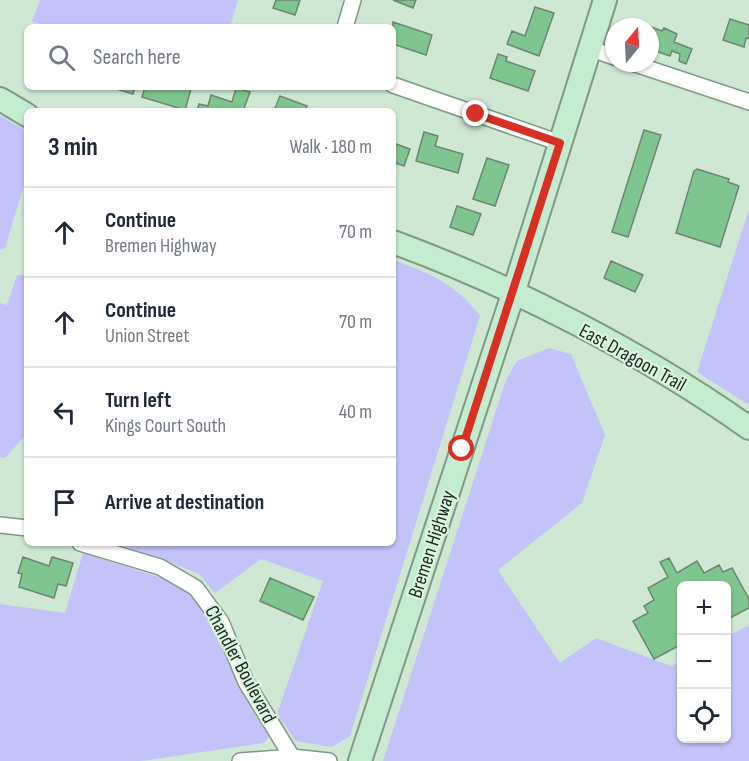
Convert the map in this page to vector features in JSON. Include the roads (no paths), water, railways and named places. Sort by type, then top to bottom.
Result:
[{"type":"main road","name":"Bremen Highway","points":[[360,761],[513,294],[605,0]]},
{"type":"main road","points":[[0,99],[24,113]]},
{"type":"main road","name":"East Dragoon Trail","points":[[396,243],[513,294],[593,334],[681,383],[749,428]]},
{"type":"street","points":[[346,24],[353,0]]},
{"type":"street","points":[[590,48],[605,54]]},
{"type":"street","points":[[659,72],[749,102]]},
{"type":"street","points":[[396,86],[560,143]]},
{"type":"street","points":[[0,525],[24,528]]},
{"type":"street","name":"Chandler Boulevard","points":[[90,546],[160,567],[196,588],[214,609],[246,682],[292,757]]},
{"type":"street","points":[[240,761],[292,757],[329,761]]}]
